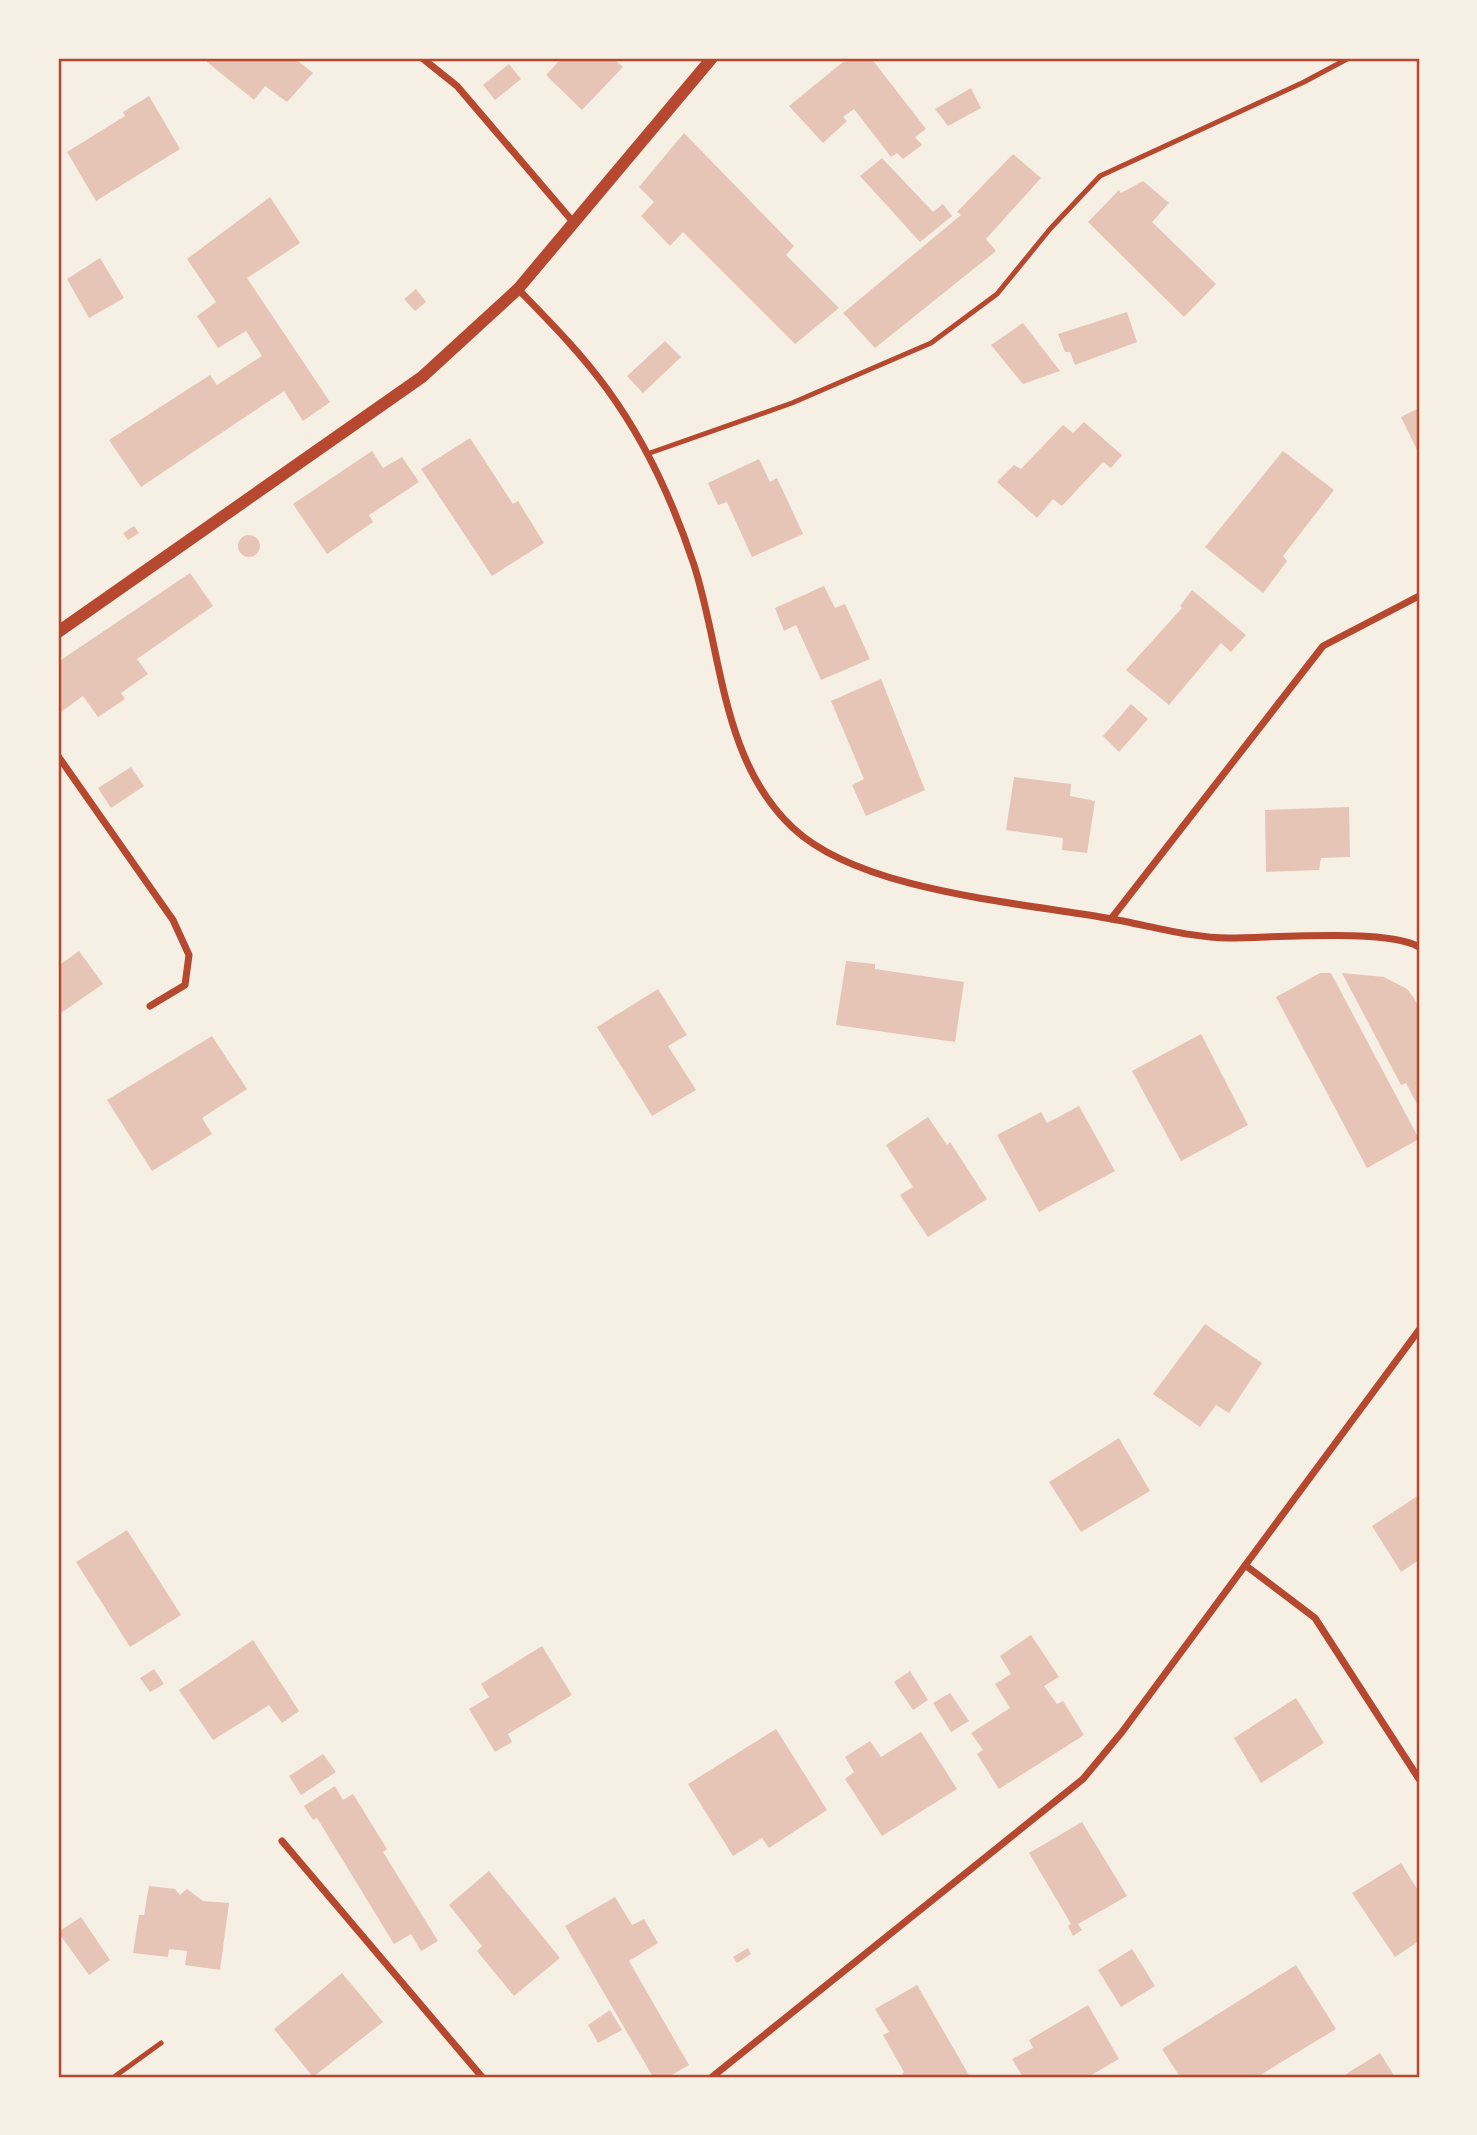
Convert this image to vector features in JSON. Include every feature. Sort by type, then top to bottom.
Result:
[{"type":"street","points":[[422,58],[457,86],[574,223]]},
{"type":"street","points":[[58,632],[422,377],[518,289],[712,58]]},
{"type":"street","points":[[518,289],[607,389],[647,454],[676,515],[695,566],[737,738],[759,791],[794,829],[838,859],[897,882],[1227,939],[1380,938],[1410,941],[1419,947]]},
{"type":"street","points":[[1111,919],[1323,646],[1419,596]]},
{"type":"street","points":[[58,756],[173,920],[189,955],[185,985],[149,1006]]},
{"type":"street","points":[[712,2077],[1083,1779],[1122,1732],[1419,1330]]},
{"type":"street","points":[[1245,1564],[1315,1618],[1419,1779]]},
{"type":"street","points":[[282,1841],[482,2077]]},
{"type":"lane","points":[[647,454],[792,403],[931,343],[997,295],[1050,229],[1100,176],[1349,58]]},
{"type":"lane","points":[[114,2077],[160,2043]]},
{"type":"building","points":[[207,58],[294,58],[313,73],[287,102],[265,86],[254,100],[207,62]]},
{"type":"building","points":[[558,58],[613,58],[623,67],[582,110],[546,75],[560,60]]},
{"type":"building","points":[[848,58],[871,58],[926,129],[915,137],[922,145],[903,159],[897,153],[891,157],[854,109],[843,117],[847,121],[823,143],[789,106]]},
{"type":"building","points":[[509,64],[521,79],[495,100],[483,85]]},
{"type":"building","points":[[971,88],[981,108],[948,126],[935,109]]},
{"type":"building","points":[[149,96],[180,149],[96,201],[67,152],[125,116],[123,112]]},
{"type":"building","points":[[684,133],[794,246],[786,255],[839,308],[795,344],[683,232],[670,246],[641,216],[654,202],[639,187]]},
{"type":"building","points":[[1013,154],[1041,178],[986,239],[996,251],[875,348],[843,313],[961,215],[957,212]]},
{"type":"building","points":[[882,158],[933,212],[943,204],[952,216],[920,242],[860,176]]},
{"type":"building","points":[[1143,181],[1169,203],[1152,222],[1216,284],[1184,317],[1088,222],[1119,190],[1121,193]]},
{"type":"building","points":[[270,197],[300,243],[247,278],[330,402],[303,421],[284,391],[141,487],[109,440],[210,375],[217,385],[262,356],[246,331],[218,348],[197,316],[216,302],[187,259]]},
{"type":"building","points":[[100,258],[124,298],[89,318],[67,279]]},
{"type":"building","points":[[416,289],[426,302],[415,311],[404,299]]},
{"type":"building","points":[[1127,312],[1137,342],[1075,365],[1070,352],[1065,352],[1058,334]]},
{"type":"building","points":[[1023,323],[1060,371],[1023,384],[991,345]]},
{"type":"building","points":[[665,341],[681,357],[643,393],[627,376]]},
{"type":"building","points":[[1419,408],[1419,454],[1401,417]]},
{"type":"building","points":[[1084,422],[1122,455],[1111,468],[1103,462],[1062,506],[1053,499],[1037,518],[997,482],[1014,465],[1021,469],[1063,425],[1073,433]]},
{"type":"building","points":[[470,438],[513,504],[518,501],[544,543],[492,576],[421,469]]},
{"type":"building","points":[[372,451],[383,468],[402,457],[419,482],[369,515],[373,522],[327,554],[293,504]]},
{"type":"building","points":[[1283,451],[1334,490],[1283,556],[1287,561],[1263,593],[1205,547]]},
{"type":"building","points":[[759,459],[770,482],[777,478],[803,534],[752,557],[727,502],[718,505],[708,483]]},
{"type":"building","points":[[134,526],[139,533],[128,540],[123,533]]},
{"type":"building","points":[[249,535],[257,538],[260,546],[257,554],[249,557],[241,554],[238,546],[241,538]]},
{"type":"building","points":[[190,573],[213,606],[137,659],[148,674],[121,693],[125,699],[98,717],[83,696],[58,714],[58,662]]},
{"type":"building","points":[[824,586],[835,608],[845,604],[870,659],[821,680],[796,625],[784,631],[775,608]]},
{"type":"building","points":[[1192,590],[1246,635],[1231,652],[1221,643],[1169,705],[1126,670],[1182,608],[1180,606]]},
{"type":"building","points":[[881,679],[925,790],[866,816],[852,785],[864,779],[831,701]]},
{"type":"building","points":[[1131,704],[1148,719],[1119,752],[1103,736]]},
{"type":"building","points":[[131,767],[144,786],[111,808],[98,788]]},
{"type":"building","points":[[1014,777],[1071,784],[1070,796],[1095,801],[1087,853],[1062,850],[1063,838],[1006,830]]},
{"type":"building","points":[[1349,807],[1350,857],[1321,858],[1319,870],[1266,872],[1265,810]]},
{"type":"building","points":[[79,951],[103,984],[58,1015],[58,966]]},
{"type":"building","points":[[846,961],[875,964],[875,969],[964,982],[955,1042],[836,1025]]},
{"type":"building","points":[[1320,973],[1331,973],[1419,1139],[1367,1168],[1276,997]]},
{"type":"building","points":[[1342,973],[1384,977],[1407,989],[1414,998],[1419,1008],[1419,1108],[1406,1083],[1401,1085]]},
{"type":"building","points":[[658,989],[687,1035],[668,1046],[696,1090],[652,1116],[597,1027]]},
{"type":"building","points":[[1201,1034],[1248,1125],[1181,1161],[1132,1071]]},
{"type":"building","points":[[212,1036],[247,1089],[202,1118],[212,1134],[152,1171],[107,1100]]},
{"type":"building","points":[[1079,1106],[1115,1171],[1039,1212],[997,1135],[1041,1112],[1047,1123]]},
{"type":"building","points":[[928,1117],[947,1145],[950,1142],[987,1199],[928,1237],[900,1195],[913,1187],[886,1145]]},
{"type":"building","points":[[1205,1324],[1262,1363],[1229,1413],[1216,1405],[1200,1427],[1153,1394]]},
{"type":"building","points":[[1119,1438],[1150,1491],[1081,1532],[1049,1482]]},
{"type":"building","points":[[1419,1495],[1419,1560],[1401,1572],[1372,1526]]},
{"type":"building","points":[[127,1530],[181,1615],[130,1647],[76,1562]]},
{"type":"building","points":[[1031,1635],[1059,1677],[1044,1686],[1057,1704],[1063,1701],[1084,1735],[999,1789],[977,1754],[983,1750],[971,1733],[1010,1708],[995,1684],[1011,1674],[1000,1656]]},
{"type":"building","points":[[253,1640],[299,1711],[282,1723],[269,1705],[213,1740],[179,1690]]},
{"type":"building","points":[[542,1646],[572,1695],[508,1734],[512,1742],[495,1752],[469,1709],[489,1697],[481,1684]]},
{"type":"building","points":[[154,1669],[164,1684],[150,1692],[140,1678]]},
{"type":"building","points":[[910,1671],[928,1700],[913,1710],[894,1682]]},
{"type":"building","points":[[950,1693],[969,1721],[951,1732],[933,1703]]},
{"type":"building","points":[[1296,1698],[1324,1743],[1261,1783],[1234,1738]]},
{"type":"building","points":[[776,1729],[827,1810],[769,1848],[762,1838],[733,1856],[688,1784]]},
{"type":"building","points":[[921,1732],[957,1789],[882,1836],[845,1779],[854,1772],[845,1757],[870,1741],[881,1757]]},
{"type":"building","points":[[323,1754],[336,1772],[301,1795],[289,1776]]},
{"type":"building","points":[[335,1786],[343,1800],[353,1794],[387,1849],[383,1852],[438,1941],[421,1951],[411,1934],[394,1944],[317,1818],[313,1820],[304,1806]]},
{"type":"building","points":[[1082,1822],[1127,1896],[1078,1924],[1082,1930],[1073,1936],[1068,1926],[1071,1924],[1029,1853]]},
{"type":"building","points":[[1401,1863],[1419,1892],[1419,1941],[1395,1957],[1352,1893]]},
{"type":"building","points":[[489,1871],[560,1958],[514,1996],[477,1951],[482,1946],[449,1905]]},
{"type":"building","points":[[149,1886],[175,1889],[180,1895],[187,1889],[203,1901],[229,1903],[220,1970],[185,1965],[187,1951],[169,1949],[168,1957],[133,1953],[139,1915],[144,1915]]},
{"type":"building","points":[[615,1897],[632,1925],[644,1919],[658,1943],[629,1961],[689,2065],[668,2077],[653,2077],[565,1926]]},
{"type":"building","points":[[81,1917],[110,1960],[89,1975],[58,1932]]},
{"type":"building","points":[[748,1948],[751,1954],[737,1963],[733,1957]]},
{"type":"building","points":[[1132,1949],[1155,1986],[1121,2007],[1098,1970]]},
{"type":"building","points":[[1296,1965],[1336,2029],[1257,2077],[1180,2077],[1162,2049]]},
{"type":"building","points":[[342,1973],[383,2022],[313,2077],[274,2029]]},
{"type":"building","points":[[917,1985],[970,2077],[900,2077],[904,2072],[883,2035],[889,2032],[875,2009]]},
{"type":"building","points":[[1088,2005],[1119,2059],[1088,2077],[1023,2077],[1012,2059],[1033,2048],[1029,2040]]},
{"type":"building","points":[[610,2010],[622,2030],[598,2043],[588,2025]]},
{"type":"building","points":[[1380,2053],[1395,2077],[1348,2077],[1346,2074]]}]
